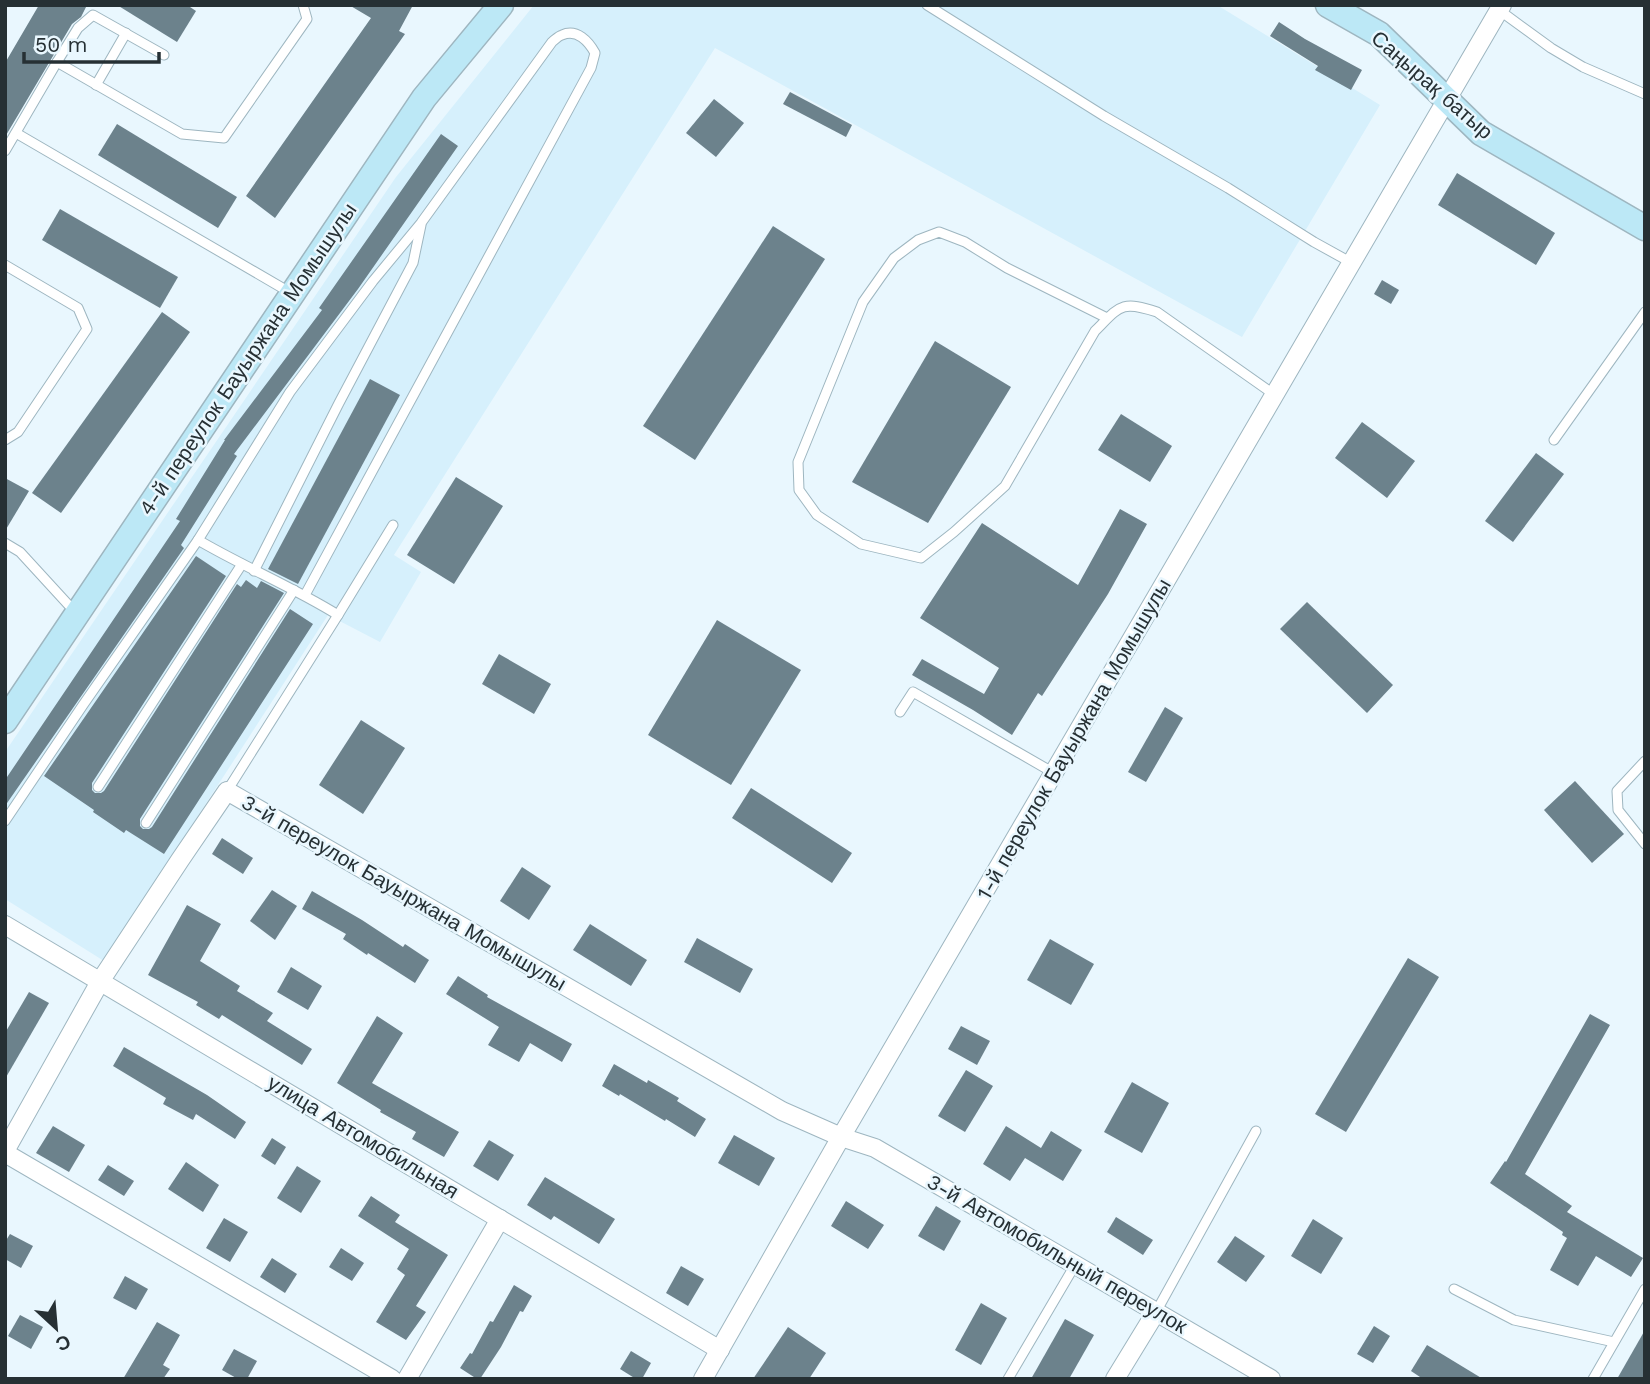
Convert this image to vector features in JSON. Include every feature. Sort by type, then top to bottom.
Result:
[{"type":"street","name":"4-й переулок Бауыржана Момышулы","points":[[5,721],[424,98],[500,5]]},
{"type":"street","name":"Саңырақ батыр","points":[[1328,5],[1379,34],[1481,133],[1645,228]]},
{"type":"street","points":[[1447,100],[1501,8]]},
{"type":"street","name":"1-й переулок Бауыржана Момышулы","points":[[703,1379],[841,1137],[1447,100]]},
{"type":"street","name":"3-й переулок Бауыржана Момышулы","points":[[5,1152],[101,981],[227,791],[782,1111],[841,1137]]},
{"type":"street","name":"улица Автомобильная","points":[[5,925],[720,1350]]},
{"type":"street","name":"3-й Автомобильный переулок","points":[[841,1137],[875,1148],[1271,1379]]},
{"type":"street","points":[[5,1152],[392,1379]]},
{"type":"street","points":[[407,1379],[500,1219]]},
{"type":"street","points":[[1115,1379],[1156,1312]]},
{"type":"lane","points":[[57,62],[182,134],[224,138],[307,19],[303,5]]},
{"type":"lane","points":[[927,5],[1104,116],[1352,262]]},
{"type":"lane","points":[[1501,8],[1551,48],[1583,67],[1645,94]]},
{"type":"lane","points":[[5,151],[78,28],[93,15],[164,55]]},
{"type":"lane","points":[[96,85],[126,33]]},
{"type":"lane","points":[[5,821],[198,540],[289,392],[373,281],[421,223],[552,42],[563,34],[575,34],[589,42],[595,53],[591,68],[305,595]]},
{"type":"lane","points":[[16,133],[292,294]]},
{"type":"lane","points":[[254,571],[413,263],[421,223]]},
{"type":"lane","points":[[1107,318],[1007,268],[965,242],[939,232],[918,240],[894,258],[863,302],[798,462],[799,490],[817,515],[861,544],[921,558],[1004,486],[1095,331],[1118,307],[1136,305],[1157,312],[1275,394]]},
{"type":"lane","points":[[5,265],[78,309],[87,329],[18,432],[5,440]]},
{"type":"lane","points":[[1554,440],[1645,312]]},
{"type":"lane","points":[[227,791],[393,525]]},
{"type":"lane","points":[[198,540],[338,615]]},
{"type":"lane","points":[[5,543],[20,552],[77,613]]},
{"type":"lane","points":[[98,787],[242,564]]},
{"type":"lane","points":[[146,822],[293,590]]},
{"type":"lane","points":[[900,712],[913,692],[1054,773]]},
{"type":"lane","points":[[1645,761],[1617,791],[1618,810],[1645,844]]},
{"type":"lane","points":[[1156,1312],[1255,1131]]},
{"type":"lane","points":[[1008,1379],[1075,1265]]},
{"type":"lane","points":[[1454,1289],[1514,1320],[1614,1342]]},
{"type":"lane","points":[[1593,1379],[1645,1289]]},
{"type":"shaded area","points":[[534,5],[1217,5],[1380,105],[1242,337],[715,48],[394,555],[421,572],[380,642],[328,615],[104,961],[5,899],[5,752],[396,177]]},
{"type":"building","points":[[39,5],[87,5],[81,17],[72,24],[5,137],[5,63]]},
{"type":"building","points":[[117,5],[187,5],[196,11],[177,42]]},
{"type":"building","points":[[349,5],[413,5],[399,31],[405,34],[275,218],[246,196],[371,18]]},
{"type":"building","points":[[1279,22],[1362,70],[1351,90],[1315,70],[1318,66],[1270,36]]},
{"type":"building","points":[[790,92],[852,125],[846,137],[783,104]]},
{"type":"building","points":[[714,99],[744,123],[716,157],[686,133]]},
{"type":"building","points":[[117,124],[237,197],[218,228],[98,155]]},
{"type":"building","points":[[441,134],[458,146],[358,289],[234,454],[237,456],[181,545],[184,548],[5,806],[5,780],[180,521],[176,519],[224,440],[322,310],[319,308]]},
{"type":"building","points":[[1457,173],[1555,233],[1536,265],[1438,205]]},
{"type":"building","points":[[60,209],[178,277],[160,308],[42,240]]},
{"type":"building","points":[[773,226],[825,259],[695,460],[643,426]]},
{"type":"building","points":[[1382,280],[1399,290],[1391,304],[1374,294]]},
{"type":"building","points":[[162,312],[190,332],[61,513],[32,493]]},
{"type":"building","points":[[935,341],[1011,387],[928,523],[852,482]]},
{"type":"building","points":[[370,379],[400,395],[298,584],[268,569]]},
{"type":"building","points":[[1121,414],[1172,446],[1150,482],[1098,450]]},
{"type":"building","points":[[1362,422],[1415,461],[1387,498],[1335,458]]},
{"type":"building","points":[[1536,453],[1564,474],[1513,542],[1485,521]]},
{"type":"building","points":[[456,477],[503,506],[454,584],[407,555]]},
{"type":"building","points":[[5,478],[29,491],[5,531]]},
{"type":"building","points":[[1120,509],[1147,524],[1108,594],[1042,696],[1038,693],[1012,735],[912,675],[922,659],[984,694],[999,668],[920,618],[982,523],[1078,585]]},
{"type":"building","points":[[196,556],[226,576],[92,783],[95,793],[104,791],[237,584],[241,587],[246,580],[257,588],[261,581],[284,593],[140,819],[143,829],[152,827],[290,609],[313,624],[164,854],[126,830],[124,833],[44,776]]},
{"type":"building","points":[[1307,602],[1393,685],[1367,713],[1280,629]]},
{"type":"building","points":[[717,620],[801,670],[731,785],[648,735]]},
{"type":"building","points":[[499,654],[551,684],[534,714],[482,684]]},
{"type":"building","points":[[1165,707],[1183,718],[1146,782],[1128,772]]},
{"type":"building","points":[[361,720],[405,748],[363,814],[319,785]]},
{"type":"building","points":[[1575,781],[1624,834],[1592,863],[1544,810]]},
{"type":"building","points":[[751,788],[852,853],[832,883],[732,818]]},
{"type":"building","points":[[222,838],[253,858],[243,874],[212,854]]},
{"type":"building","points":[[522,867],[551,886],[529,920],[500,901]]},
{"type":"building","points":[[272,890],[297,906],[275,940],[250,921]]},
{"type":"building","points":[[312,891],[429,960],[415,983],[343,939],[346,934],[302,909]]},
{"type":"building","points":[[187,905],[221,924],[200,961],[240,986],[237,991],[273,1013],[267,1021],[312,1049],[302,1065],[222,1015],[219,1019],[196,1005],[198,1002],[148,975]]},
{"type":"building","points":[[590,924],[647,960],[631,986],[573,950]]},
{"type":"building","points":[[697,938],[753,969],[740,993],[684,962]]},
{"type":"building","points":[[1050,939],[1094,964],[1071,1005],[1027,980]]},
{"type":"building","points":[[1408,958],[1439,977],[1346,1132],[1315,1114]]},
{"type":"building","points":[[291,967],[322,986],[308,1010],[277,992]]},
{"type":"building","points":[[458,976],[488,995],[487,997],[572,1044],[562,1062],[530,1043],[519,1062],[488,1045],[499,1027],[446,994]]},
{"type":"building","points":[[29,992],[49,1003],[5,1079],[5,1033]]},
{"type":"building","points":[[1590,1014],[1610,1025],[1525,1174],[1572,1206],[1567,1212],[1643,1258],[1631,1277],[1596,1256],[1578,1286],[1550,1270],[1567,1238],[1562,1235],[1563,1232],[1490,1183],[1506,1162]]},
{"type":"building","points":[[377,1016],[403,1033],[372,1083],[459,1132],[444,1157],[412,1139],[416,1132],[337,1083]]},
{"type":"building","points":[[961,1026],[990,1041],[977,1065],[948,1049]]},
{"type":"building","points":[[124,1047],[207,1095],[246,1122],[235,1139],[196,1114],[193,1120],[163,1104],[166,1098],[113,1066]]},
{"type":"building","points":[[614,1064],[679,1098],[677,1101],[706,1119],[695,1137],[602,1086]]},
{"type":"building","points":[[966,1070],[993,1086],[965,1132],[938,1116]]},
{"type":"building","points":[[1132,1082],[1169,1103],[1142,1153],[1104,1132]]},
{"type":"building","points":[[53,1126],[85,1145],[69,1172],[36,1153]]},
{"type":"building","points":[[1006,1126],[1041,1148],[1051,1131],[1082,1150],[1063,1181],[1025,1158],[1010,1181],[983,1164]]},
{"type":"building","points":[[734,1135],[775,1158],[759,1186],[718,1163]]},
{"type":"building","points":[[272,1138],[286,1147],[275,1165],[261,1156]]},
{"type":"building","points":[[489,1140],[514,1155],[498,1181],[473,1166]]},
{"type":"building","points":[[186,1162],[219,1185],[203,1212],[168,1189]]},
{"type":"building","points":[[108,1165],[134,1181],[124,1196],[98,1180]]},
{"type":"building","points":[[297,1166],[321,1181],[301,1213],[277,1198]]},
{"type":"building","points":[[545,1177],[615,1219],[599,1244],[554,1216],[551,1220],[527,1205]]},
{"type":"building","points":[[371,1196],[400,1215],[395,1222],[448,1255],[416,1306],[426,1312],[406,1340],[376,1322],[405,1275],[397,1269],[409,1249],[358,1216]]},
{"type":"building","points":[[846,1201],[884,1225],[868,1249],[831,1226]]},
{"type":"building","points":[[936,1206],[961,1221],[944,1251],[918,1236]]},
{"type":"building","points":[[1116,1217],[1153,1240],[1143,1255],[1107,1232]]},
{"type":"building","points":[[224,1218],[248,1232],[230,1262],[206,1248]]},
{"type":"building","points":[[1313,1219],[1343,1238],[1321,1274],[1291,1256]]},
{"type":"building","points":[[10,1234],[33,1246],[21,1268],[5,1259],[5,1242]]},
{"type":"building","points":[[1235,1236],[1265,1256],[1246,1282],[1217,1262]]},
{"type":"building","points":[[341,1248],[364,1263],[352,1281],[329,1267]]},
{"type":"building","points":[[272,1258],[297,1274],[285,1293],[260,1277]]},
{"type":"building","points":[[681,1266],[704,1279],[688,1306],[666,1293]]},
{"type":"building","points":[[125,1276],[148,1289],[136,1310],[113,1298]]},
{"type":"building","points":[[514,1285],[532,1296],[523,1312],[520,1311],[480,1379],[477,1379],[460,1368],[470,1353],[472,1354],[490,1321],[493,1322]]},
{"type":"building","points":[[981,1303],[1007,1318],[981,1365],[955,1350]]},
{"type":"building","points":[[20,1315],[43,1327],[31,1349],[8,1336]]},
{"type":"building","points":[[1065,1319],[1094,1335],[1069,1379],[1031,1379]]},
{"type":"building","points":[[157,1322],[180,1335],[163,1365],[170,1369],[163,1379],[123,1379]]},
{"type":"building","points":[[1374,1326],[1390,1336],[1373,1363],[1357,1354]]},
{"type":"building","points":[[788,1327],[826,1353],[809,1379],[753,1379]]},
{"type":"building","points":[[1645,1330],[1645,1379],[1617,1379]]},
{"type":"building","points":[[1427,1345],[1483,1379],[1423,1379],[1411,1371]]},
{"type":"building","points":[[234,1349],[257,1361],[247,1379],[238,1379],[222,1370]]},
{"type":"building","points":[[631,1351],[651,1363],[642,1379],[636,1379],[620,1369]]}]
